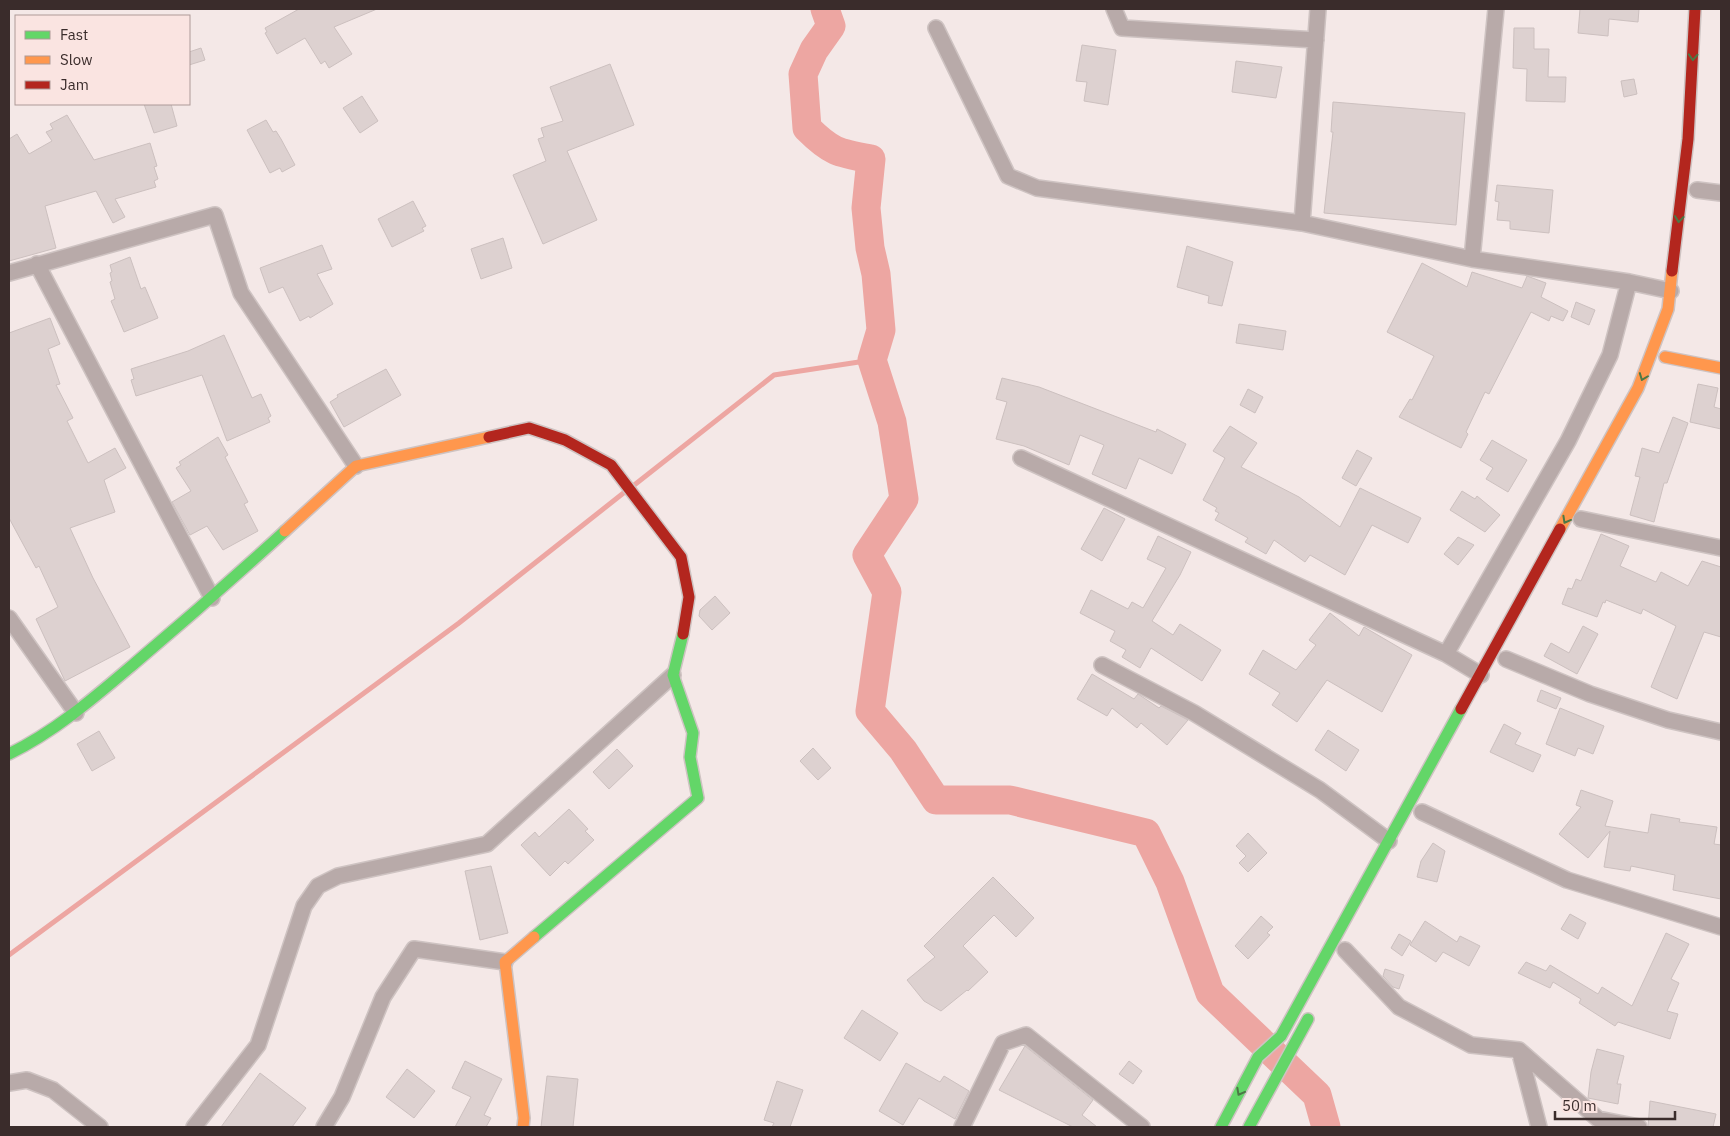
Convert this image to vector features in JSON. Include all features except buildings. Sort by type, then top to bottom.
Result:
[{"type":"street","points":[[1114,9],[1122,28],[1316,40]]},
{"type":"street","points":[[1302,222],[1318,9]]},
{"type":"street","points":[[1472,259],[1496,9]]},
{"type":"street","points":[[1673,329],[1696,9]]},
{"type":"street","points":[[936,28],[1008,176],[1037,188],[1302,222],[1472,259],[1629,282],[1676,296]]},
{"type":"street","points":[[1697,190],[1721,193]]},
{"type":"street","points":[[9,273],[215,215],[241,293],[356,466]]},
{"type":"street","points":[[37,264],[212,598]]},
{"type":"street","points":[[1446,654],[1568,441],[1610,356],[1629,282]]},
{"type":"street","points":[[1221,1127],[1258,1058],[1281,1036],[1481,675],[1638,388],[1668,310],[1676,296]]},
{"type":"street","points":[[1659,371],[1666,352],[1721,368]]},
{"type":"street","points":[[1635,419],[1648,394]]},
{"type":"street","points":[[9,754],[32,744],[76,713],[212,598],[356,466],[529,428],[565,440],[611,465],[681,557],[689,597],[685,628],[673,675],[693,733],[690,757],[698,798],[505,962],[414,949],[383,997],[342,1097],[324,1127]]},
{"type":"street","points":[[1022,458],[1446,654],[1481,675]]},
{"type":"street","points":[[1581,519],[1721,548]]},
{"type":"street","points":[[9,618],[76,713]]},
{"type":"street","points":[[1506,659],[1590,694],[1668,720],[1721,732]]},
{"type":"street","points":[[1102,665],[1194,713],[1320,790],[1390,841]]},
{"type":"street","points":[[194,1127],[258,1045],[304,906],[318,886],[338,876],[487,844],[673,675]]},
{"type":"street","points":[[1422,812],[1567,880],[1721,927]]},
{"type":"street","points":[[1345,950],[1399,1007],[1471,1045],[1519,1050],[1598,1119],[1639,1127]]},
{"type":"street","points":[[505,962],[524,1118],[522,1127]]},
{"type":"street","points":[[1249,1127],[1314,1009]]},
{"type":"street","points":[[962,1127],[1003,1043],[1026,1035],[1142,1127]]},
{"type":"street","points":[[1519,1050],[1539,1127]]},
{"type":"street","points":[[9,1083],[27,1080],[54,1090],[100,1127]]},
{"type":"waterway","points":[[825,9],[831,26],[814,50],[803,74],[807,128],[829,147],[843,153],[871,159],[866,208],[870,248],[876,274],[881,330],[872,360],[892,422],[904,499],[867,555],[887,592],[870,711],[903,750],[936,800],[1010,800],[1146,833],[1170,882],[1210,993],[1317,1095],[1326,1127]]},
{"type":"waterway","points":[[633,486],[774,375],[872,360]]},
{"type":"waterway","points":[[9,955],[459,623],[626,491]]},
{"type":"traffic: fast","points":[[9,754],[43,735],[90,701],[285,531]]},
{"type":"traffic: fast","points":[[534,937],[698,798],[690,757],[693,733],[673,675],[683,634]]},
{"type":"traffic: fast","points":[[1221,1127],[1258,1057],[1281,1036],[1461,709]]},
{"type":"traffic: fast","points":[[1249,1127],[1308,1019]]},
{"type":"traffic: slow","points":[[1560,529],[1638,388],[1668,309],[1672,271]]},
{"type":"traffic: slow","points":[[1665,357],[1721,368]]},
{"type":"traffic: slow","points":[[285,531],[356,466],[489,437]]},
{"type":"traffic: slow","points":[[523,1127],[524,1118],[505,962],[534,937]]},
{"type":"traffic: jam","points":[[1672,271],[1688,139],[1695,9]]},
{"type":"traffic: jam","points":[[489,437],[529,428],[565,440],[611,465],[681,557],[689,597],[683,634]]},
{"type":"traffic: jam","points":[[1461,709],[1560,529]]}]
